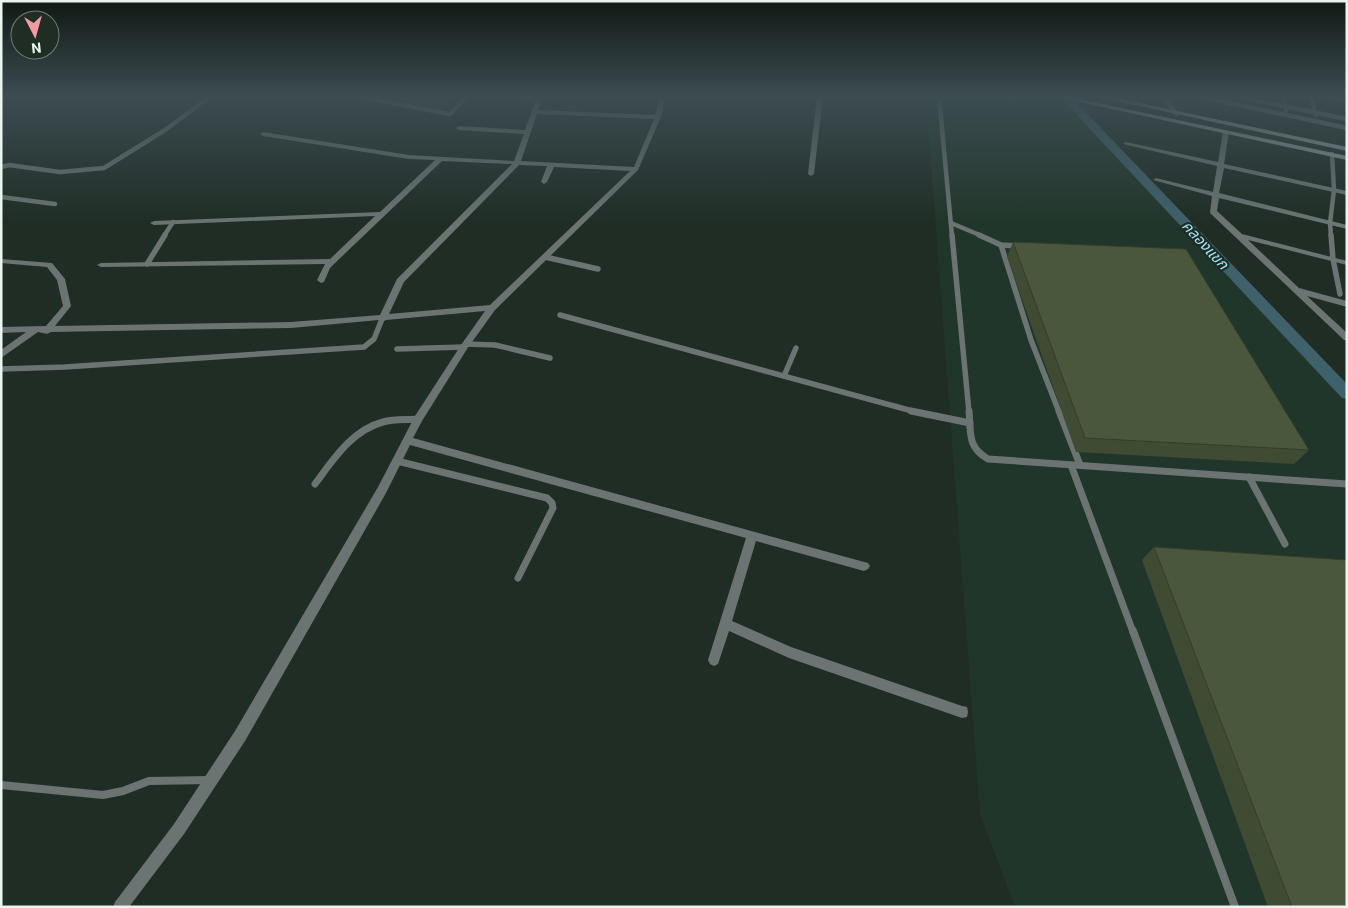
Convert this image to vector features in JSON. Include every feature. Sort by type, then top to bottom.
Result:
[{"type":"main road","points":[[1257,138],[1347,158]]},
{"type":"main road","points":[[1299,138],[1347,148]]},
{"type":"street","points":[[291,138],[409,157],[636,169]]},
{"type":"street","points":[[382,319],[400,281],[517,163],[525,138]]},
{"type":"street","points":[[120,907],[179,829],[240,736],[382,490],[418,419],[465,345],[492,308],[636,169],[649,138]]},
{"type":"street","points":[[811,174],[815,138]]},
{"type":"street","points":[[1225,138],[1213,211],[1347,338]]},
{"type":"street","points":[[1126,144],[1347,193]]},
{"type":"street","points":[[321,280],[326,267],[440,159]]},
{"type":"street","points":[[544,182],[551,165]]},
{"type":"street","points":[[1156,180],[1347,226]]},
{"type":"street","points":[[154,222],[382,214]]},
{"type":"street","points":[[1240,236],[1347,263]]},
{"type":"street","points":[[1,261],[49,264],[61,279],[67,306],[47,331]]},
{"type":"street","points":[[101,266],[332,261]]},
{"type":"street","points":[[1295,290],[1347,304]]},
{"type":"street","points":[[1,330],[47,331],[291,325],[382,319],[492,308]]},
{"type":"street","points":[[1,355],[34,331]]},
{"type":"street","points":[[407,440],[864,566]]},
{"type":"street","points":[[714,660],[752,536]]},
{"type":"street","points":[[725,624],[788,652],[962,712]]},
{"type":"lane","points":[[1,167],[9,165],[60,172],[104,168],[152,138]]},
{"type":"lane","points":[[943,138],[972,443],[976,452],[988,459],[1347,484]]},
{"type":"lane","points":[[1332,154],[1334,190],[1330,222],[1333,260],[1340,294]]},
{"type":"lane","points":[[1,197],[55,204]]},
{"type":"lane","points":[[147,264],[173,222]]},
{"type":"lane","points":[[951,223],[1001,245],[1030,247]]},
{"type":"lane","points":[[1001,245],[1031,340],[1080,465]]},
{"type":"lane","points":[[545,257],[598,269]]},
{"type":"lane","points":[[560,316],[931,416],[970,423]]},
{"type":"lane","points":[[1,369],[65,367],[364,347],[370,345],[377,337],[382,319]]},
{"type":"lane","points":[[397,350],[465,345],[495,345],[550,358]]},
{"type":"lane","points":[[784,376],[796,348]]},
{"type":"lane","points":[[315,484],[342,448],[353,438],[382,422],[418,419]]},
{"type":"lane","points":[[397,461],[547,498],[552,503],[553,508],[518,578]]},
{"type":"lane","points":[[1071,465],[1236,907]]},
{"type":"lane","points":[[1249,477],[1285,544]]},
{"type":"lane","points":[[1,785],[103,796],[149,781],[211,780]]},
{"type":"shaded area","points":[[929,138],[1100,138],[1347,397],[1347,907],[1015,907],[980,814]]},
{"type":"building","points":[[1013,242],[1186,249],[1309,450],[1085,438]]},
{"type":"building","points":[[1154,547],[1347,560],[1347,907],[1292,907]]},
{"type":"waterway","name":"คลองแขก","points":[[1104,138],[1347,394]]}]
